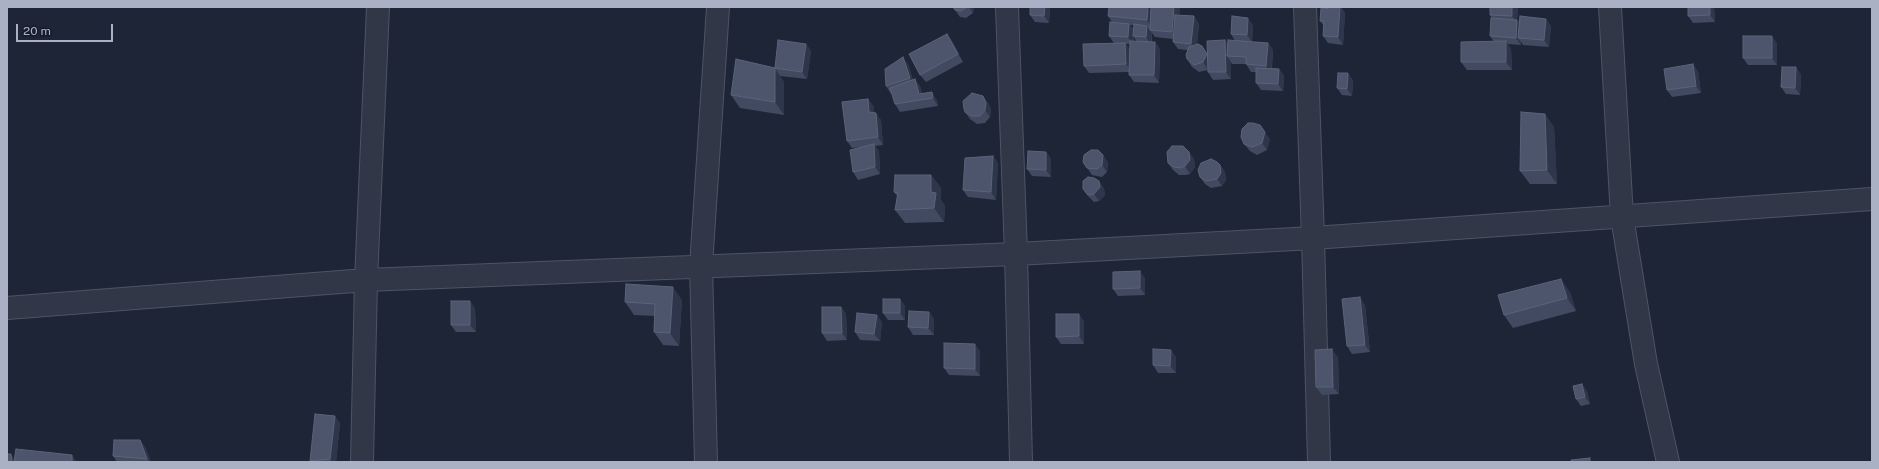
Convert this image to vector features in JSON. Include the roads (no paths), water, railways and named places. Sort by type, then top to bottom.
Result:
[{"type":"street","points":[[362,462],[366,280],[378,7]]},
{"type":"street","points":[[706,462],[701,266],[718,7]]},
{"type":"street","points":[[1007,7],[1016,254],[1021,462]]},
{"type":"street","points":[[1305,7],[1314,238],[1319,462]]},
{"type":"street","points":[[1610,7],[1622,217],[1646,364],[1668,462]]},
{"type":"street","points":[[7,308],[366,280],[1016,254],[1314,238],[1872,199]]}]
